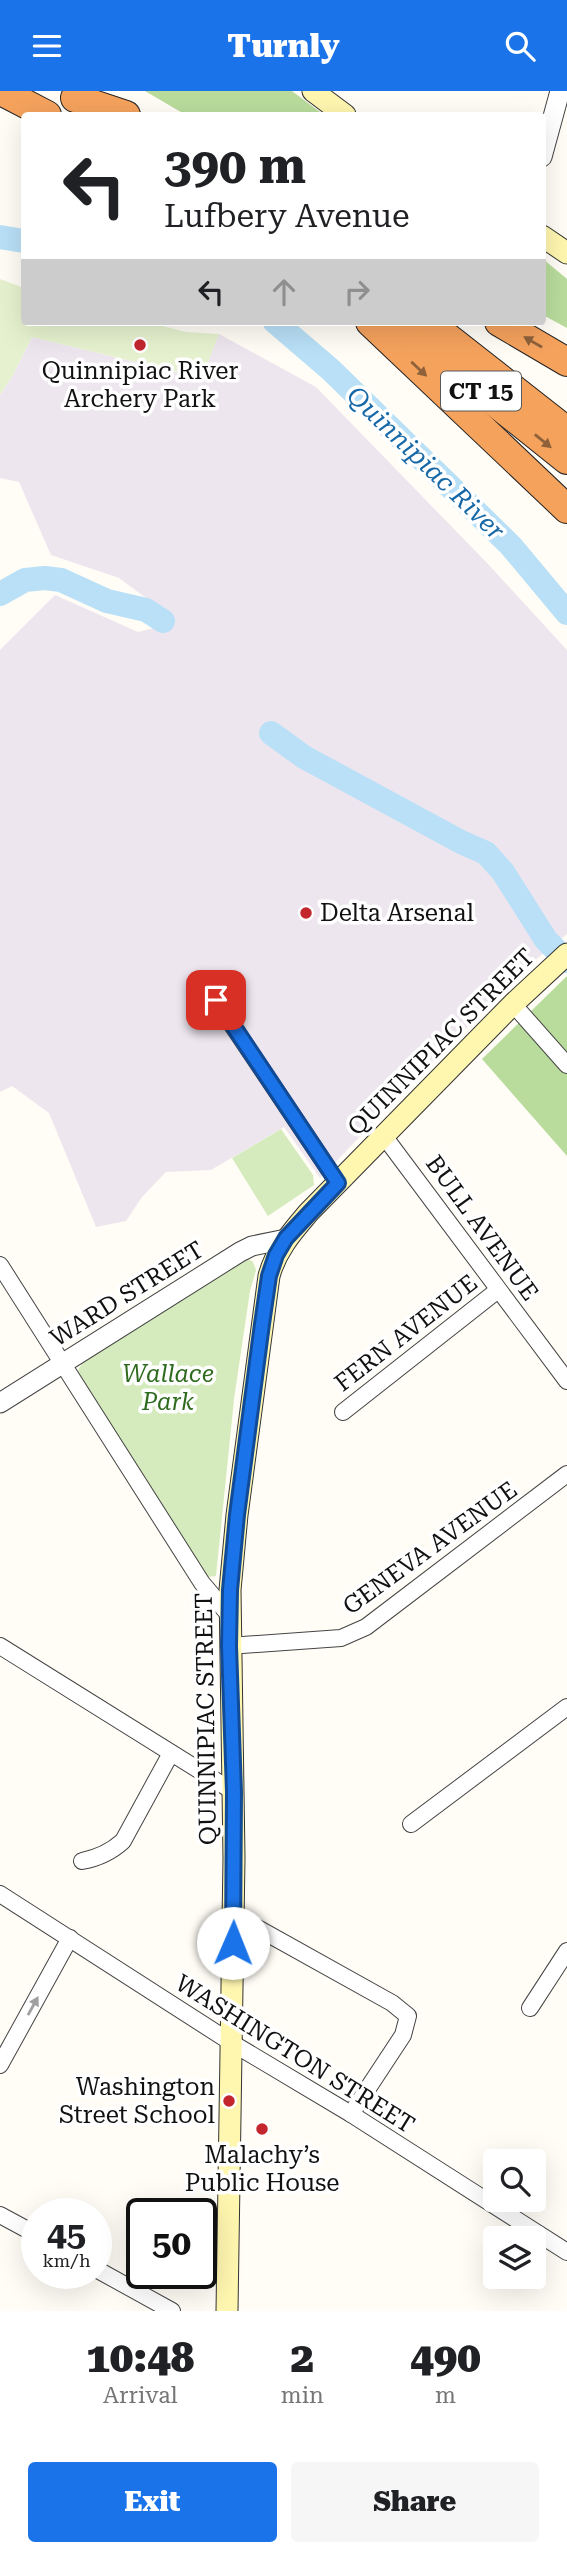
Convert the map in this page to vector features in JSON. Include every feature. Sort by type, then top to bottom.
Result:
[{"type":"highway","points":[[1,91],[41,112]]},
{"type":"highway","points":[[68,95],[100,112]]},
{"type":"highway","points":[[68,95],[117,112]]},
{"type":"highway","points":[[374,326],[567,509]]},
{"type":"highway","name":"CT 15","points":[[399,326],[567,460]]},
{"type":"highway","name":"CT 15","points":[[433,326],[567,431]]},
{"type":"highway","points":[[506,326],[567,362]]},
{"type":"main road","points":[[313,91],[341,112]]},
{"type":"main road","points":[[546,239],[567,253]]},
{"type":"main road","name":"QUINNIPIAC STREET","points":[[227,2311],[234,1915],[229,1615],[237,1515],[269,1276],[276,1255],[286,1238],[513,1004],[567,954]]},
{"type":"street","points":[[546,142],[560,91]]},
{"type":"street","points":[[216,1000],[338,1183]]},
{"type":"street","points":[[513,1004],[567,1065]]},
{"type":"street","name":"BULL AVENUE","points":[[384,1136],[567,1381]]},
{"type":"street","name":"WARD STREET","points":[[0,1403],[240,1252],[286,1238]]},
{"type":"street","points":[[0,1265],[202,1583],[229,1615]]},
{"type":"street","name":"FERN AVENUE","points":[[343,1412],[498,1290]]},
{"type":"street","name":"GENEVA AVENUE","points":[[229,1646],[341,1638],[366,1627],[567,1474]]},
{"type":"street","points":[[0,1646],[234,1792]]},
{"type":"street","points":[[411,1823],[567,1707]]},
{"type":"street","points":[[82,1861],[113,1850],[123,1841],[171,1753]]},
{"type":"street","name":"WASHINGTON STREET","points":[[0,1894],[232,2043],[351,2114],[567,2252]]},
{"type":"street","points":[[234,1915],[392,2003],[408,2016],[403,2035],[351,2114]]},
{"type":"street","points":[[0,2065],[70,1938]]},
{"type":"street","points":[[530,2008],[567,1951]]},
{"type":"street","points":[[0,2215],[21,2226]]},
{"type":"street","points":[[112,2278],[172,2311]]},
{"type":"shaded area","points":[[219,334],[316,387],[489,565],[567,650],[567,934],[534,961],[320,1178],[284,1127],[211,1170],[166,1172],[142,1197],[126,1221],[96,1227],[49,1113],[12,1086],[0,1092],[0,650],[55,595],[138,632],[158,627],[169,615],[119,578],[51,555],[19,482],[0,478],[0,395],[32,337],[201,378]]},
{"type":"green space","points":[[145,91],[292,91],[320,112],[181,112]]},
{"type":"green space","points":[[546,262],[567,279],[567,328],[546,317]]},
{"type":"green space","name":"Quinnipiac River Archery Park","points":[[0,279],[21,287],[21,326],[163,326],[186,332],[219,334],[202,378],[32,337],[0,395]]},
{"type":"green space","points":[[567,976],[567,1156],[482,1059]]},
{"type":"green space","points":[[281,1129],[313,1175],[314,1185],[268,1216],[232,1158]]},
{"type":"green space","name":"Wallace Park","points":[[247,1258],[253,1262],[256,1270],[250,1291],[234,1399],[216,1576],[207,1577],[83,1384],[78,1370],[85,1359]]},
{"type":"waterway","name":"Quinnipiac River","points":[[0,237],[21,240]]},
{"type":"waterway","name":"Quinnipiac River","points":[[280,326],[331,370],[511,546],[567,613]]},
{"type":"waterway","name":"Quinnipiac River","points":[[0,594],[25,580],[61,580],[107,601],[146,610],[163,621]]},
{"type":"waterway","name":"Quinnipiac River","points":[[271,733],[304,757],[486,853],[503,872],[546,940],[567,961]]},
{"type":"place","name":"Quinnipiac River Archery Park","points":[[140,345]]},
{"type":"place","name":"Delta Arsenal","points":[[306,913]]},
{"type":"place","name":"Washington Street School","points":[[229,2101]]},
{"type":"place","name":"Malachy’s Public House","points":[[262,2129]]},
{"type":"route","points":[[216,1000],[338,1183],[286,1238],[276,1255],[269,1276],[262,1324],[230,1590],[229,1646],[234,1792],[233,1943]]}]
